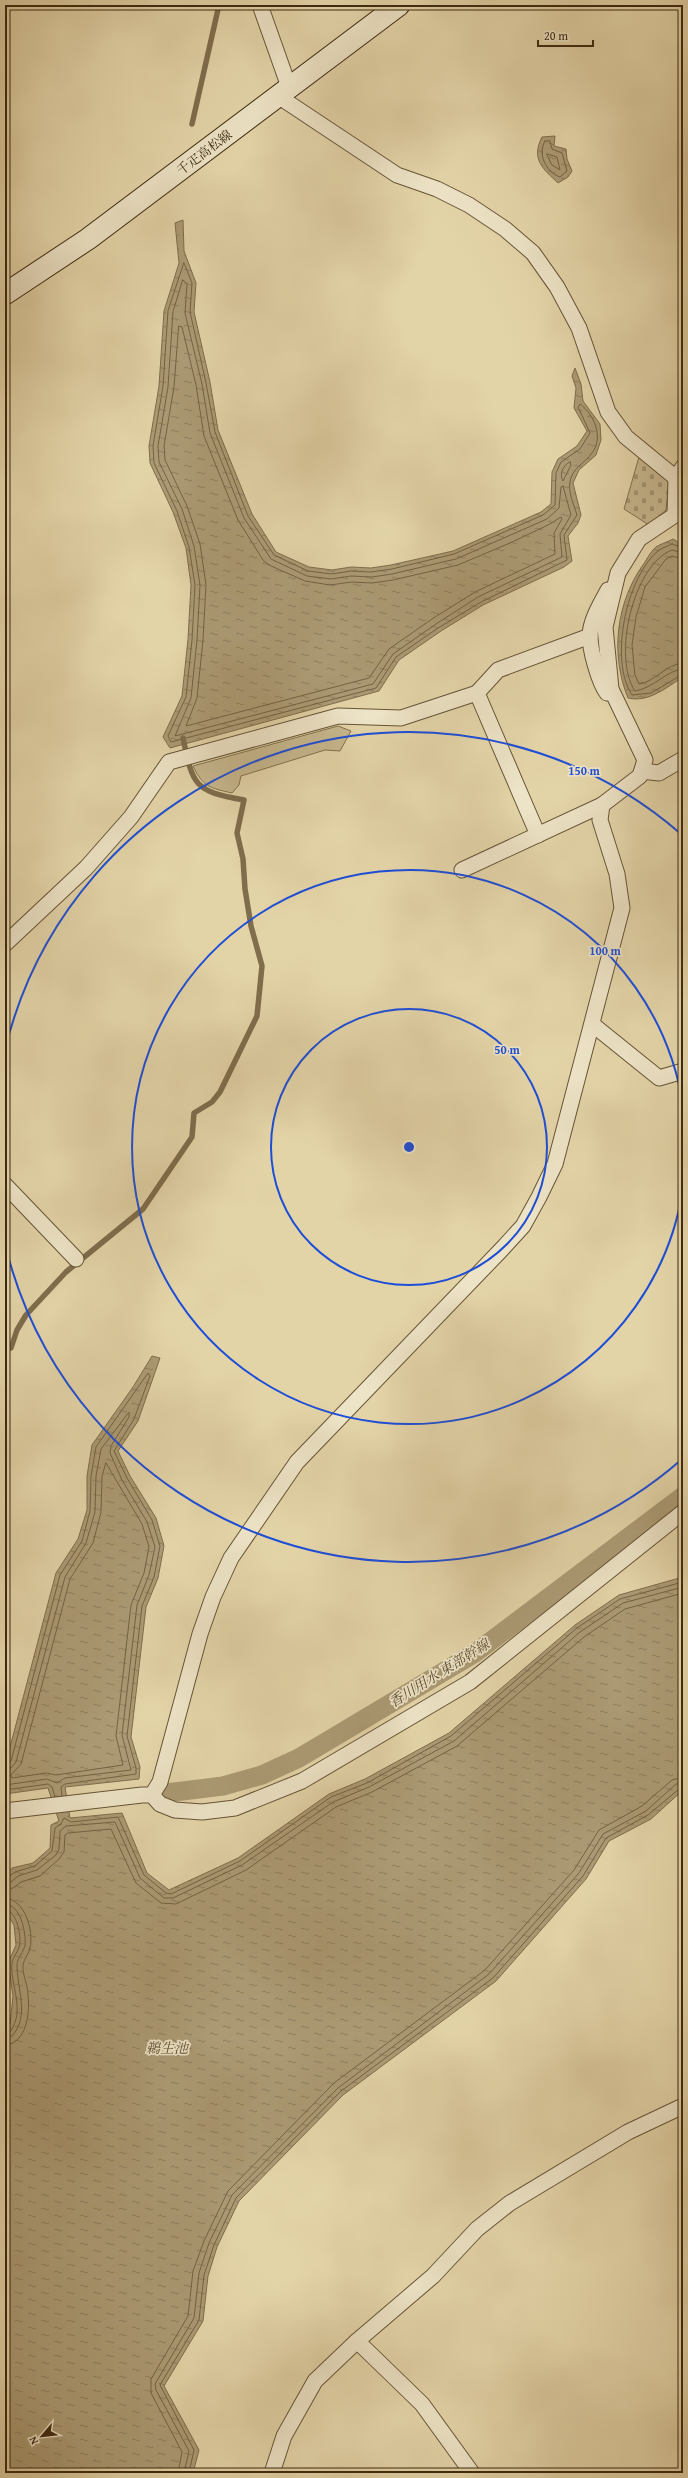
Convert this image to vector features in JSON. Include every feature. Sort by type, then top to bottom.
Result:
[{"type":"main road","name":"千疋高松線","points":[[5,294],[88,239],[399,5]]},
{"type":"street","points":[[260,5],[284,91],[396,175],[437,189],[469,205],[505,229],[533,253],[557,287],[579,328],[608,412],[626,437],[680,472],[679,519],[639,539],[598,609],[590,636],[603,688],[621,709]]},
{"type":"street","points":[[462,870],[602,805],[640,776],[645,760],[611,689],[605,627],[618,573]]},
{"type":"street","points":[[5,944],[86,868],[131,817],[169,762],[338,716],[401,718],[477,694],[498,670],[590,636]]},
{"type":"street","points":[[477,694],[538,835]]},
{"type":"street","points":[[642,771],[659,773],[683,759]]},
{"type":"street","points":[[5,1811],[147,1795],[160,1782],[200,1634],[213,1597],[231,1558],[297,1462],[523,1226],[555,1164],[622,908],[617,874],[600,820],[602,805]]},
{"type":"street","points":[[592,1024],[659,1078],[683,1071]]},
{"type":"street","points":[[5,1185],[76,1259]]},
{"type":"street","points":[[147,1795],[160,1804],[175,1810],[209,1811],[235,1808],[302,1781],[470,1682],[683,1512]]},
{"type":"street","points":[[272,2473],[284,2436],[315,2382],[357,2341],[433,2276],[477,2229],[510,2203],[628,2132],[683,2106]]},
{"type":"street","points":[[357,2341],[422,2404],[472,2473]]},
{"type":"green space","points":[[639,457],[669,481],[666,510],[649,525],[624,509]]},
{"type":"green space","points":[[338,726],[351,731],[340,751],[325,750],[241,776],[239,785],[232,793],[208,786],[200,778],[193,766]]},
{"type":"water","points":[[555,136],[554,146],[566,149],[567,159],[572,171],[568,177],[558,183],[543,168],[538,157],[539,145],[542,137]]},
{"type":"water","points":[[183,220],[184,251],[196,283],[194,312],[210,382],[218,430],[252,514],[276,552],[309,567],[332,570],[351,567],[371,568],[391,565],[453,551],[541,512],[551,504],[552,472],[558,459],[577,446],[587,431],[574,408],[576,388],[572,376],[575,368],[581,384],[583,401],[600,424],[601,440],[596,455],[579,470],[573,483],[581,515],[578,523],[568,536],[572,561],[564,567],[483,605],[441,631],[399,660],[379,691],[170,748],[163,737],[182,696],[188,639],[191,585],[186,548],[173,512],[150,463],[149,446],[159,386],[164,311],[179,263],[175,223]]},
{"type":"water","points":[[673,539],[683,545],[683,677],[650,696],[636,699],[628,698],[622,681],[619,664],[619,628],[622,611],[635,577],[650,554],[658,546]]},
{"type":"water","name":"鵜生池","points":[[152,1356],[160,1358],[138,1421],[118,1451],[130,1476],[156,1518],[164,1546],[158,1578],[146,1607],[131,1737],[140,1767],[139,1779],[65,1787],[70,1818],[122,1813],[147,1873],[169,1890],[238,1858],[329,1794],[365,1779],[449,1733],[575,1625],[619,1595],[683,1577],[683,1790],[651,1819],[609,1841],[586,1879],[496,1981],[343,2095],[239,2201],[217,2247],[208,2276],[203,2321],[164,2386],[199,2450],[193,2473],[5,2473],[5,2032],[10,2024],[13,1996],[8,1963],[16,1945],[14,1925],[5,1911],[5,1876],[12,1868],[33,1863],[50,1848],[51,1825],[59,1821],[48,1788],[5,1794],[5,1766],[56,1573],[78,1539],[87,1510],[87,1476],[92,1445],[133,1387]]},
{"type":"waterway","points":[[192,124],[219,5]]},
{"type":"waterway","points":[[11,1348],[17,1330],[26,1315],[66,1272],[143,1209],[192,1137],[194,1113],[212,1102],[220,1092],[257,1016],[262,966],[251,926],[245,889],[243,859],[237,833],[244,800],[215,793],[198,784],[190,767],[183,738]]},
{"type":"waterway","name":"香川用水 東部幹線","points":[[166,1793],[223,1786],[262,1775],[299,1758],[475,1653],[683,1496]]}]
